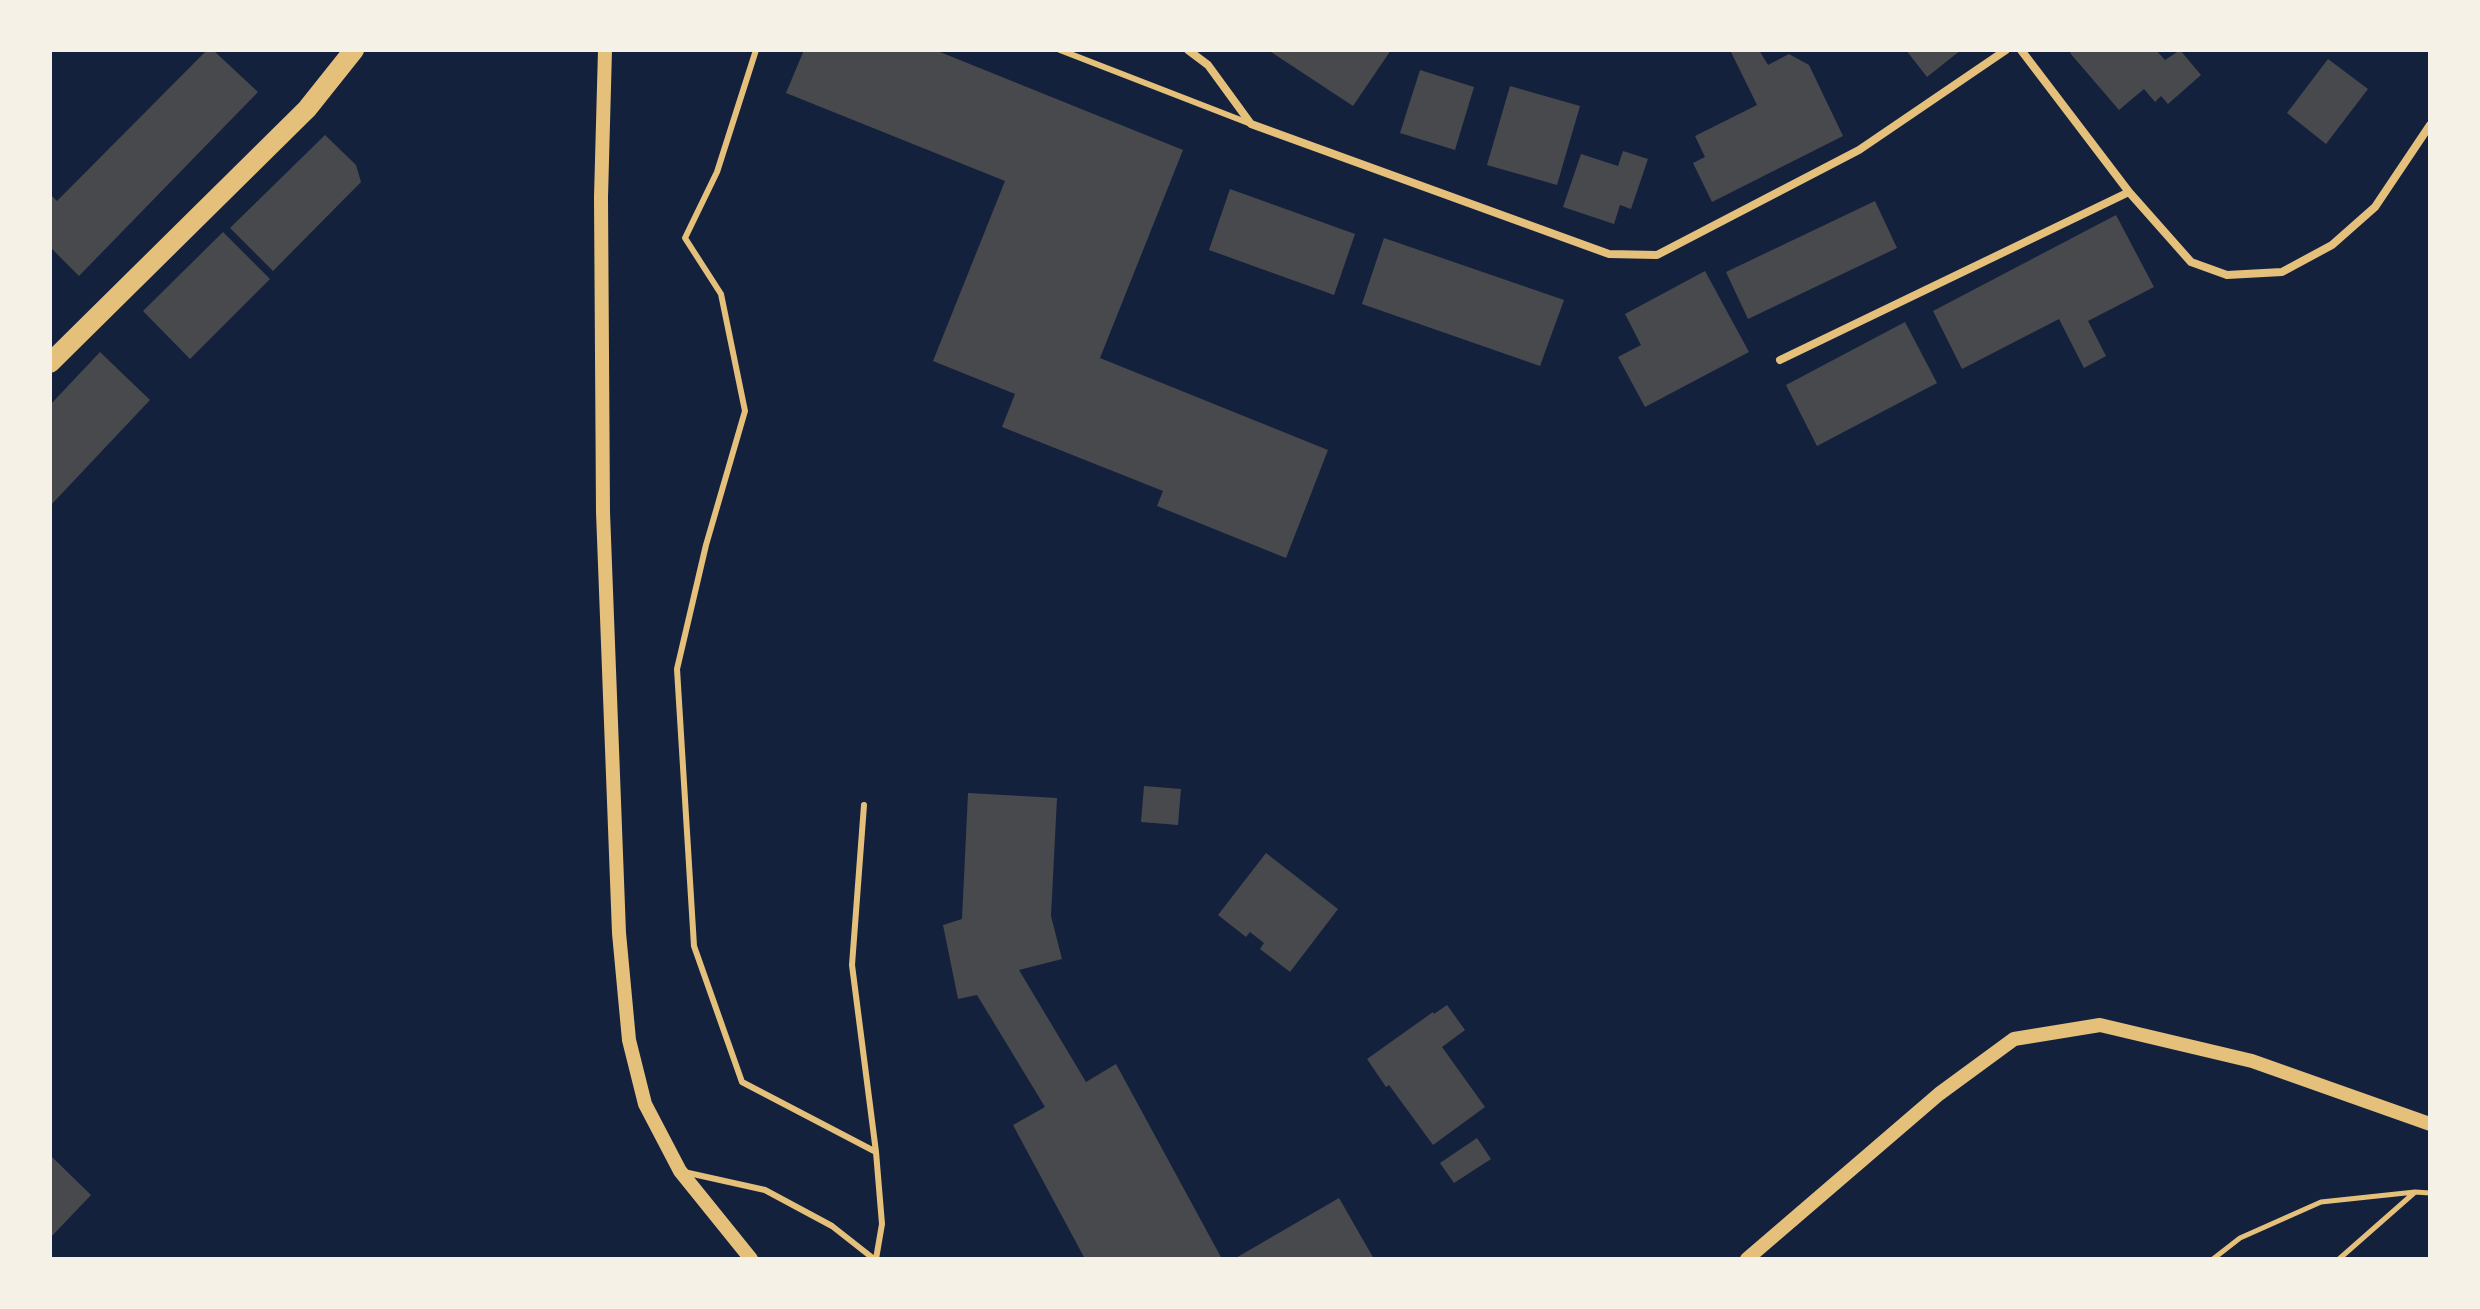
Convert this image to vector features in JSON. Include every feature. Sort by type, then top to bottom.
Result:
[{"type":"main road","points":[[50,363],[307,109],[354,50]]},
{"type":"street","points":[[605,50],[601,197],[603,512],[619,933],[629,1040],[645,1104],[680,1171],[751,1259]]},
{"type":"street","points":[[1188,50],[1208,65],[1251,124],[1609,254],[1657,255],[1859,150],[2006,50]]},
{"type":"street","points":[[2021,50],[2129,192],[2191,262],[2227,275],[2282,272],[2332,245],[2375,207],[2430,125]]},
{"type":"street","points":[[1780,360],[2129,192]]},
{"type":"street","points":[[1747,1259],[1939,1094],[2014,1039],[2100,1025],[2252,1061],[2430,1124]]},
{"type":"lane","points":[[756,50],[717,172],[685,238],[721,294],[745,411],[706,545],[677,669],[694,946],[742,1082],[876,1152]]},
{"type":"lane","points":[[1060,50],[1251,124]]},
{"type":"lane","points":[[680,1171],[765,1190],[832,1226],[875,1259],[882,1224],[852,965],[864,805]]},
{"type":"path","points":[[2339,1259],[2415,1192]]},
{"type":"path","points":[[2213,1259],[2240,1238],[2321,1202],[2430,1193]]},
{"type":"building","points":[[207,50],[213,50],[258,92],[79,276],[50,247],[50,194],[57,201]]},
{"type":"building","points":[[804,50],[935,50],[1183,150],[1100,358],[1328,450],[1286,558],[1157,506],[1163,491],[1002,427],[1015,394],[933,361],[1005,181],[786,93]]},
{"type":"building","points":[[1268,50],[1391,50],[1353,106]]},
{"type":"building","points":[[1759,50],[1768,65],[1789,54],[1809,65],[1843,136],[1712,202],[1693,163],[1705,157],[1695,136],[1757,105],[1731,52]]},
{"type":"building","points":[[1906,50],[1961,50],[1927,77]]},
{"type":"building","points":[[2073,50],[2156,50],[2165,60],[2180,50],[2201,75],[2168,104],[2161,96],[2155,102],[2144,89],[2119,110],[2070,53]]},
{"type":"building","points":[[2328,59],[2368,89],[2326,144],[2287,113]]},
{"type":"building","points":[[1420,70],[1474,87],[1455,150],[1400,133]]},
{"type":"building","points":[[1510,86],[1580,106],[1557,185],[1487,165]]},
{"type":"building","points":[[325,135],[356,165],[361,182],[273,271],[230,228]]},
{"type":"building","points":[[1623,151],[1648,159],[1631,209],[1620,205],[1614,224],[1563,207],[1581,154],[1618,166]]},
{"type":"building","points":[[1230,189],[1355,234],[1334,295],[1209,250]]},
{"type":"building","points":[[1875,201],[1897,248],[1748,319],[1726,272]]},
{"type":"building","points":[[2116,215],[2154,287],[2088,321],[2106,356],[2084,368],[2059,319],[1962,369],[1933,311]]},
{"type":"building","points":[[223,232],[270,279],[190,359],[143,311]]},
{"type":"building","points":[[1384,238],[1564,300],[1540,366],[1362,304]]},
{"type":"building","points":[[1705,271],[1749,352],[1645,407],[1618,357],[1641,345],[1625,314]]},
{"type":"building","points":[[1905,322],[1937,383],[1817,446],[1786,385]]},
{"type":"building","points":[[100,352],[150,400],[50,506],[50,405]]},
{"type":"building","points":[[1144,786],[1181,789],[1178,825],[1141,822]]},
{"type":"building","points":[[968,793],[1057,798],[1051,916],[1062,959],[1019,970],[1086,1082],[1116,1064],[1222,1259],[1085,1259],[1013,1125],[1045,1107],[977,995],[958,999],[943,925],[962,919]]},
{"type":"building","points":[[1266,853],[1338,909],[1290,972],[1260,949],[1264,943],[1250,932],[1246,937],[1218,915]]},
{"type":"building","points":[[1447,1005],[1465,1030],[1442,1047],[1485,1107],[1433,1145],[1367,1059]]},
{"type":"building","points":[[1477,1138],[1491,1159],[1454,1183],[1440,1163]]},
{"type":"building","points":[[50,1155],[91,1195],[50,1238]]},
{"type":"building","points":[[1339,1198],[1374,1259],[1234,1259]]}]
